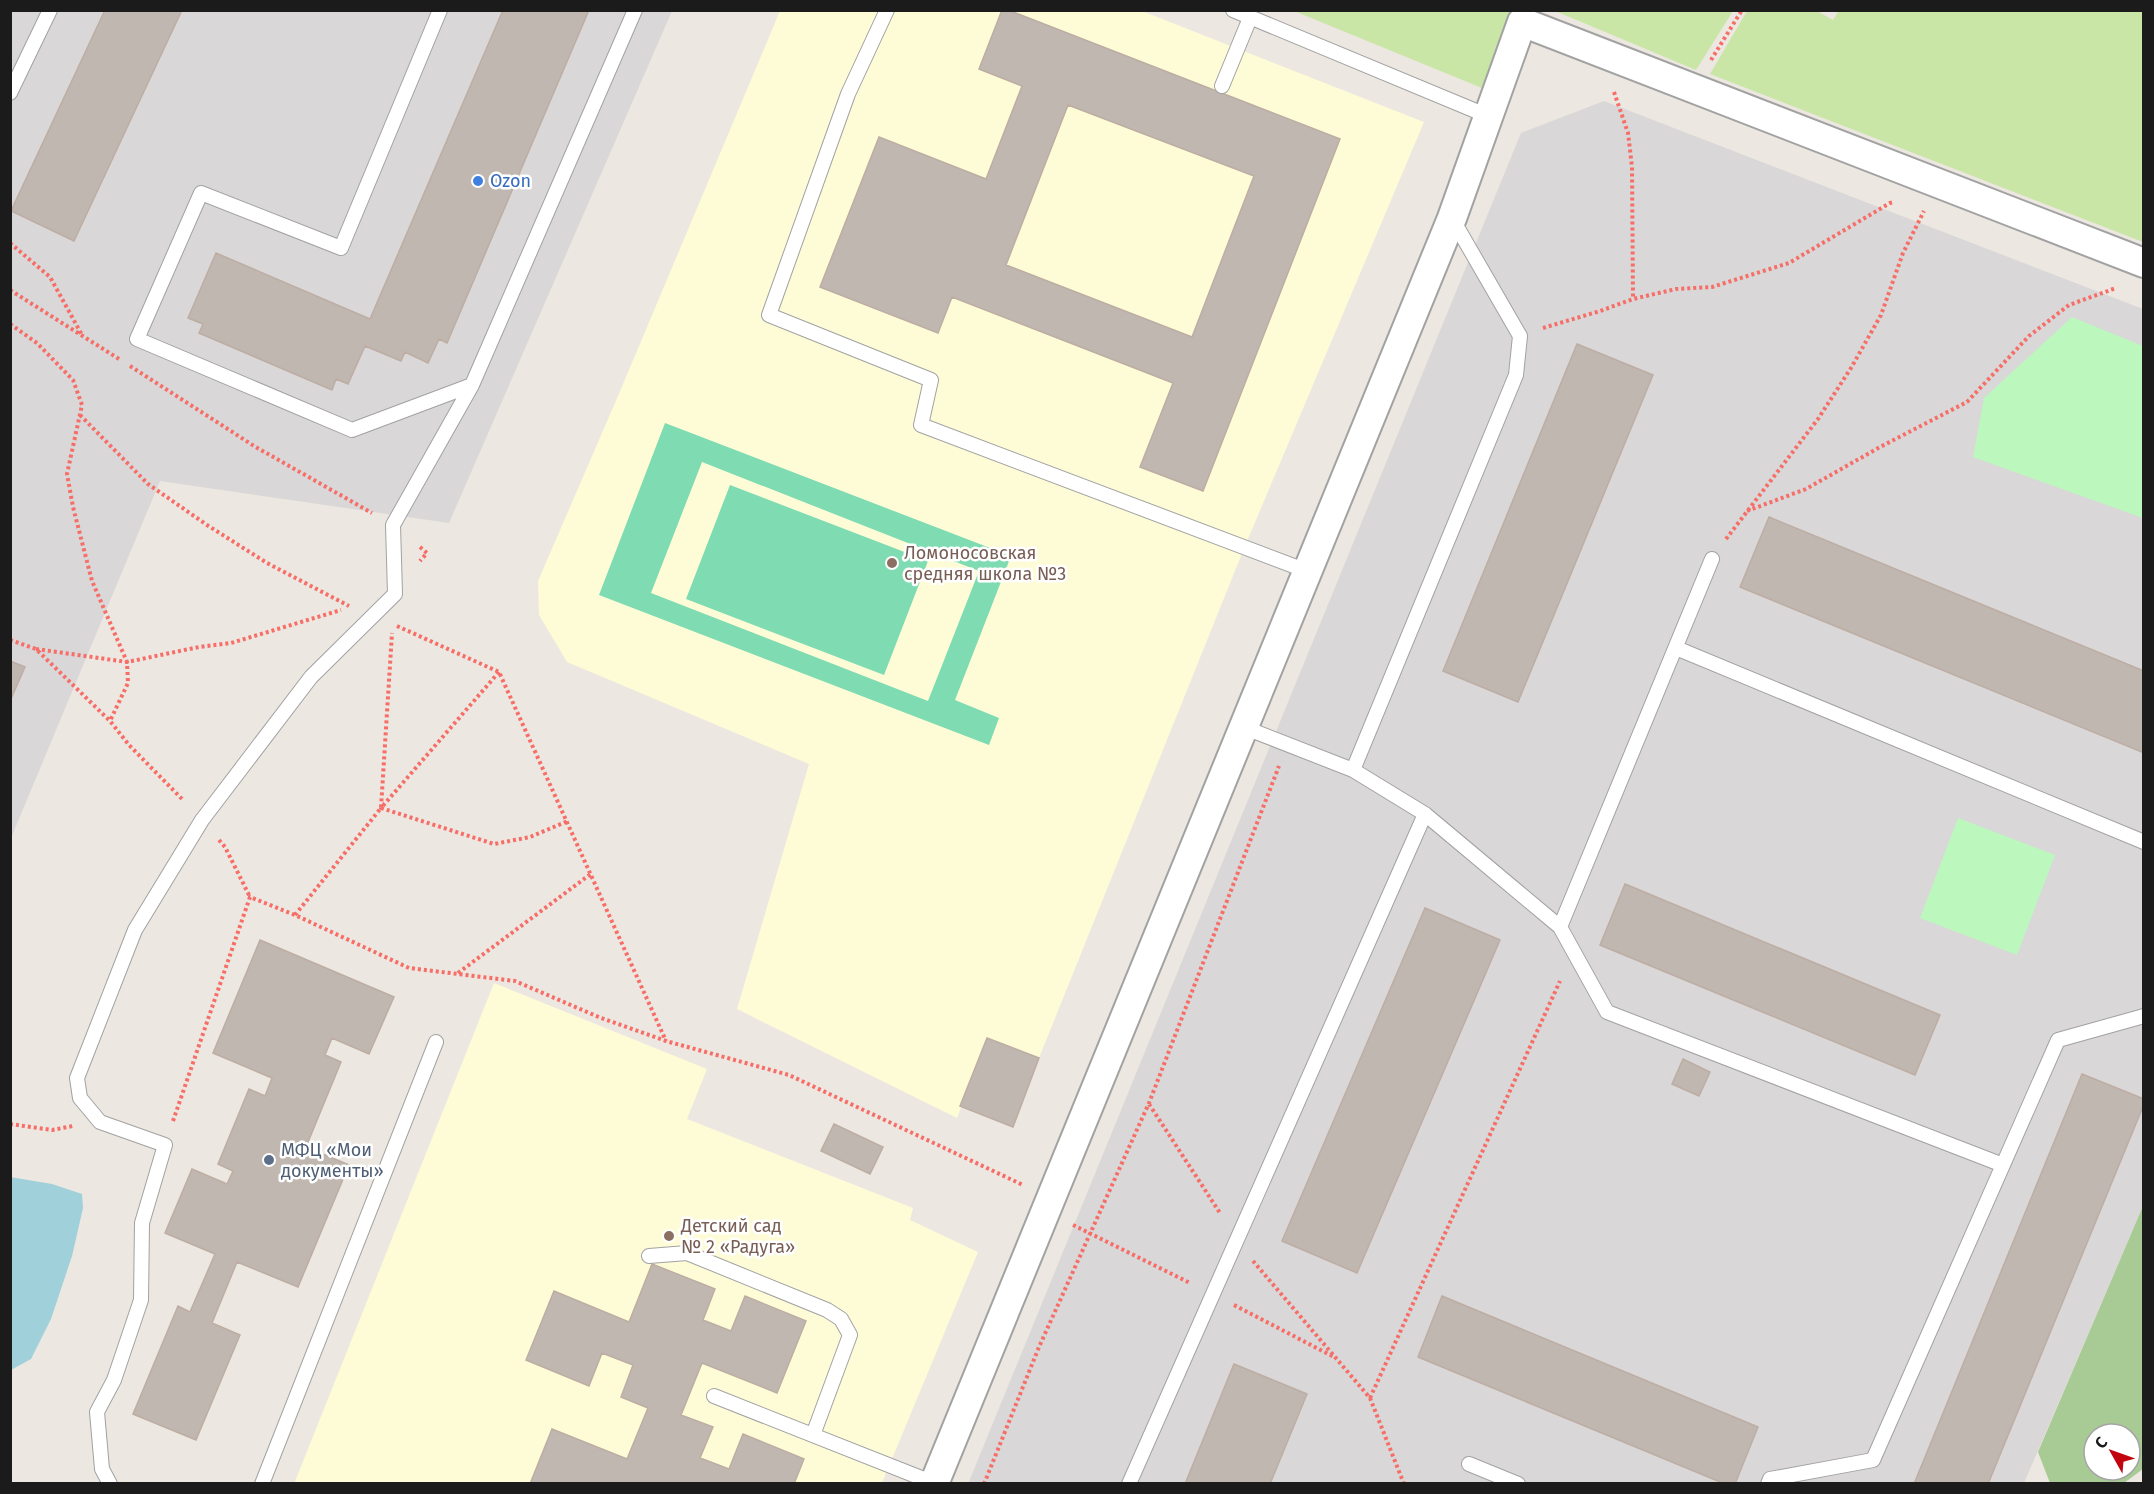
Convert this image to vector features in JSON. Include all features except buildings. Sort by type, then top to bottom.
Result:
[{"type":"street","points":[[934,1483],[1452,218],[1522,22],[2144,263]]},
{"type":"lane","points":[[10,93],[13,79],[50,10]]},
{"type":"lane","points":[[440,10],[341,248],[201,193],[137,339],[352,430],[472,385]]},
{"type":"lane","points":[[110,1484],[102,1468],[97,1412],[114,1380],[141,1300],[142,1223],[165,1145],[100,1122],[80,1098],[77,1077],[135,930],[202,820],[311,677],[395,594],[393,525],[472,385],[635,10]]},
{"type":"lane","points":[[886,10],[848,94],[769,315],[931,380],[921,425],[1307,571]]},
{"type":"lane","points":[[1233,10],[1488,116]]},
{"type":"lane","points":[[1222,86],[1250,18]]},
{"type":"lane","points":[[1353,770],[1516,375],[1520,336],[1452,218]]},
{"type":"lane","points":[[1560,927],[1712,559]]},
{"type":"lane","points":[[1676,648],[2144,842]]},
{"type":"lane","points":[[1244,727],[1353,770],[1425,814],[1560,927],[1607,1012],[2003,1165]]},
{"type":"lane","points":[[1129,1484],[1425,814]]},
{"type":"lane","points":[[1768,1484],[1770,1479],[1873,1461],[2058,1040],[2144,1016]]},
{"type":"lane","points":[[262,1484],[436,1042]]},
{"type":"lane","points":[[649,1256],[687,1253],[827,1310],[841,1319],[850,1335],[813,1435]]},
{"type":"lane","points":[[714,1396],[934,1483]]},
{"type":"lane","points":[[1469,1464],[1518,1484]]},
{"type":"path","points":[[1694,89],[1742,10]]},
{"type":"path","points":[[1599,53],[1628,134],[1632,167],[1633,299]]},
{"type":"path","points":[[1520,336],[1633,299],[1676,289],[1712,287],[1789,263],[1890,203]]},
{"type":"path","points":[[1712,559],[1818,418],[1851,368],[1881,315],[1903,253],[1921,216]]},
{"type":"path","points":[[10,243],[50,277],[82,335]]},
{"type":"path","points":[[1747,511],[1806,489],[1967,402],[2029,336],[2069,304],[2122,285]]},
{"type":"path","points":[[10,290],[254,446],[393,525],[427,553],[395,594]]},
{"type":"path","points":[[10,324],[37,343],[73,380],[82,405],[67,474],[92,581],[127,662],[128,683],[110,721]]},
{"type":"path","points":[[10,640],[36,649],[127,662],[199,647],[231,643],[351,607],[267,563],[148,484],[80,415]]},
{"type":"path","points":[[381,808],[393,624],[500,672],[666,1041]]},
{"type":"path","points":[[36,649],[110,721],[129,745],[202,820],[225,847],[250,897],[410,968],[515,981],[666,1041],[789,1075],[1051,1198]]},
{"type":"path","points":[[295,915],[381,808],[500,672]]},
{"type":"path","points":[[984,1484],[1039,1347],[1149,1103],[1288,744]]},
{"type":"path","points":[[381,808],[494,844],[530,837],[568,821]]},
{"type":"path","points":[[458,973],[592,873]]},
{"type":"path","points":[[165,1145],[250,897]]},
{"type":"path","points":[[1404,1484],[1370,1398],[1574,952]]},
{"type":"path","points":[[10,1124],[52,1130],[100,1122]]},
{"type":"shaded area","points":[[11,11],[672,11],[449,523],[160,481],[11,838]]},
{"type":"shaded area","name":"Ломоносовская средняя школа №3","points":[[780,11],[1142,11],[1424,122],[1245,546],[1039,1058],[987,1038],[957,1118],[737,1009],[809,764],[567,662],[539,615],[538,581]]},
{"type":"shaded area","points":[[1604,101],[2143,309],[2143,1206],[2024,1483],[968,1484],[1521,133]]},
{"type":"shaded area","name":"Детский сад № 2 «Радуга»","points":[[494,983],[707,1069],[687,1119],[913,1208],[910,1220],[978,1252],[882,1483],[294,1484]]},
{"type":"green space","points":[[1839,10],[2143,11],[2143,242],[1710,74],[1747,11],[1817,11],[1833,20]]},
{"type":"green space","points":[[1294,11],[1516,11],[1482,88]]},
{"type":"green space","points":[[1555,11],[1733,11],[1696,70]]},
{"type":"green space","points":[[2072,317],[2143,346],[2143,518],[1973,457],[1984,398]]},
{"type":"green space","points":[[665,423],[1011,556],[955,700],[999,718],[989,745],[599,595]],"holes":[[[702,462],[979,571],[928,701],[651,593]]]},
{"type":"green space","points":[[730,485],[928,561],[884,675],[686,599]]},
{"type":"green space","points":[[1958,818],[2055,855],[2017,955],[1920,918]]},
{"type":"green space","points":[[2143,1206],[2143,1469],[2142,1422],[2082,1422],[2082,1482],[2125,1482],[2050,1483],[2038,1452]]},
{"type":"water","points":[[10,1177],[52,1184],[82,1194],[83,1208],[72,1256],[51,1319],[31,1359],[11,1370]]},
{"type":"place","name":"Ozon","points":[[478,181]]},
{"type":"place","name":"Ломоносовская средняя школа №3","points":[[892,563]]},
{"type":"place","name":"МФЦ «Мои документы»","points":[[269,1160]]},
{"type":"place","name":"Детский сад № 2 «Радуга»","points":[[669,1236]]}]
